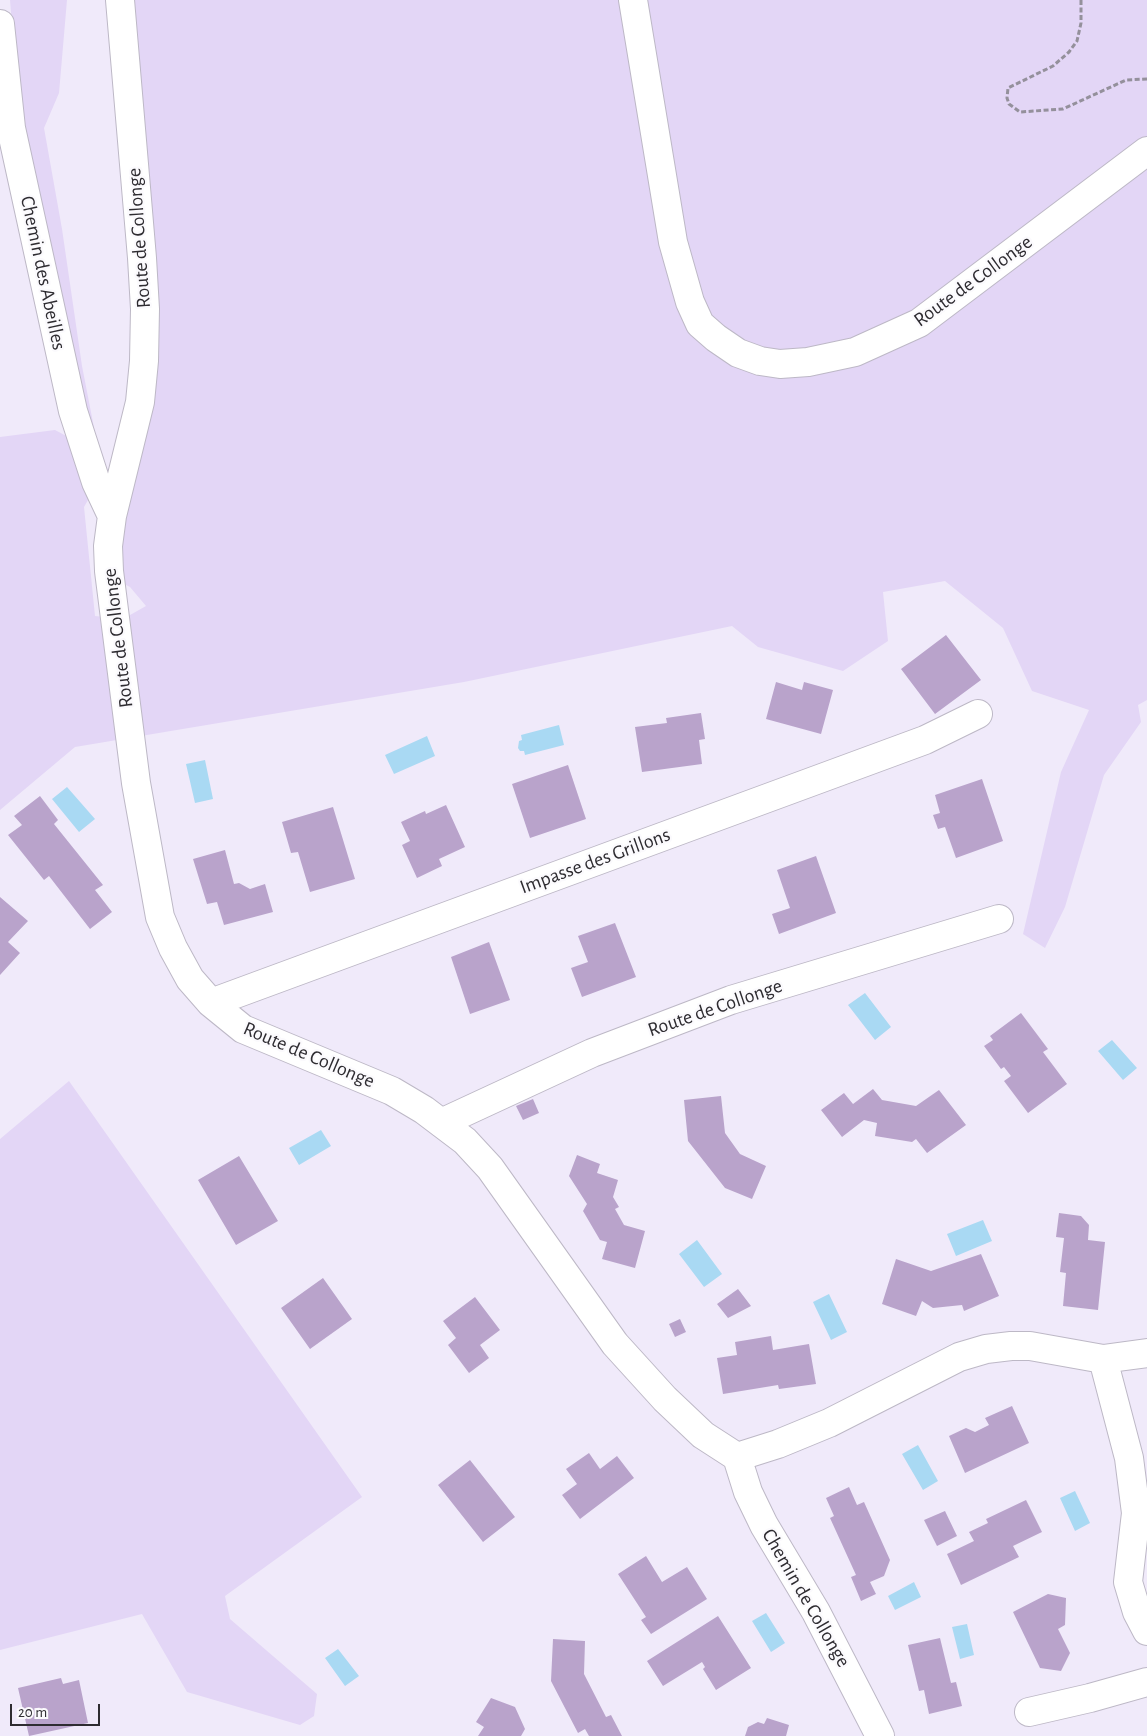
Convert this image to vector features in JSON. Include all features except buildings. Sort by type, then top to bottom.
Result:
[{"type":"street","name":"Route de Collonge","points":[[120,0],[142,258],[145,344],[142,388],[112,516],[108,546],[109,571],[136,783],[152,878],[160,917],[173,948],[190,979],[211,1003],[243,1029],[392,1091],[441,1122],[465,1141],[490,1168],[615,1344],[665,1399],[703,1435],[737,1457]]},
{"type":"street","name":"Route de Collonge","points":[[633,0],[673,242],[690,302],[700,324],[716,338],[738,353],[760,361],[780,364],[808,362],[855,352],[919,323],[1147,151]]},
{"type":"street","name":"Chemin des Abeilles","points":[[0,24],[11,128],[73,411],[96,482],[112,516]]},
{"type":"street","name":"Impasse des Grillons","points":[[211,1003],[925,740],[978,714]]},
{"type":"street","name":"Route de Collonge","points":[[441,1122],[592,1053],[731,1000],[999,920]]},
{"type":"street","points":[[737,1457],[778,1444],[829,1423],[959,1357],[986,1349],[1030,1346],[1103,1359],[1147,1353]]},
{"type":"street","points":[[1103,1359],[1130,1467],[1136,1513],[1128,1582],[1137,1612],[1147,1631]]},
{"type":"street","name":"Chemin de Collonge","points":[[737,1457],[748,1492],[764,1525],[816,1612],[880,1736]]},
{"type":"street","points":[[1029,1712],[1147,1682]]},
{"type":"path","points":[[1081,0],[1081,23],[1077,42],[1053,66],[1008,88],[1007,98],[1009,104],[1020,112],[1063,109],[1126,80],[1147,78]]},
{"type":"shaded area","points":[[10,0],[67,0],[59,93],[44,128],[62,229],[82,366],[103,474],[84,507],[95,616],[123,619],[146,606],[130,587],[120,582],[120,548],[140,445],[129,0],[1147,0],[1147,700],[1138,705],[1141,722],[1104,775],[1065,907],[1045,948],[1023,934],[1061,772],[1089,710],[1032,691],[1003,628],[945,581],[883,592],[888,641],[843,671],[758,647],[732,626],[464,682],[75,747],[0,810],[0,437],[55,430],[89,448],[20,123]]},
{"type":"shaded area","points":[[69,1081],[362,1497],[225,1596],[230,1619],[317,1694],[314,1716],[300,1725],[187,1692],[142,1614],[0,1650],[0,1139]]},
{"type":"water","points":[[559,725],[564,745],[525,755],[524,751],[520,751],[518,748],[519,741],[522,740],[521,735]]},
{"type":"water","points":[[427,736],[435,756],[394,774],[385,755]]},
{"type":"water","points":[[205,760],[213,799],[195,803],[186,764]]},
{"type":"water","points":[[67,787],[95,819],[79,832],[52,799]]},
{"type":"water","points":[[865,993],[891,1027],[875,1040],[848,1005]]},
{"type":"water","points":[[1112,1040],[1137,1068],[1123,1080],[1098,1051]]},
{"type":"water","points":[[321,1130],[331,1146],[299,1165],[289,1148]]},
{"type":"water","points":[[983,1220],[992,1241],[956,1256],[947,1234]]},
{"type":"water","points":[[697,1240],[722,1274],[704,1287],[679,1254]]},
{"type":"water","points":[[829,1294],[847,1332],[831,1340],[813,1302]]},
{"type":"water","points":[[918,1445],[938,1481],[923,1490],[902,1454]]},
{"type":"water","points":[[1075,1491],[1090,1523],[1075,1531],[1060,1498]]},
{"type":"water","points":[[914,1582],[921,1597],[895,1610],[888,1596]]},
{"type":"water","points":[[766,1613],[785,1643],[771,1652],[752,1621]]},
{"type":"water","points":[[967,1624],[974,1655],[960,1659],[952,1627]]},
{"type":"water","points":[[338,1649],[359,1676],[345,1686],[325,1658]]}]
